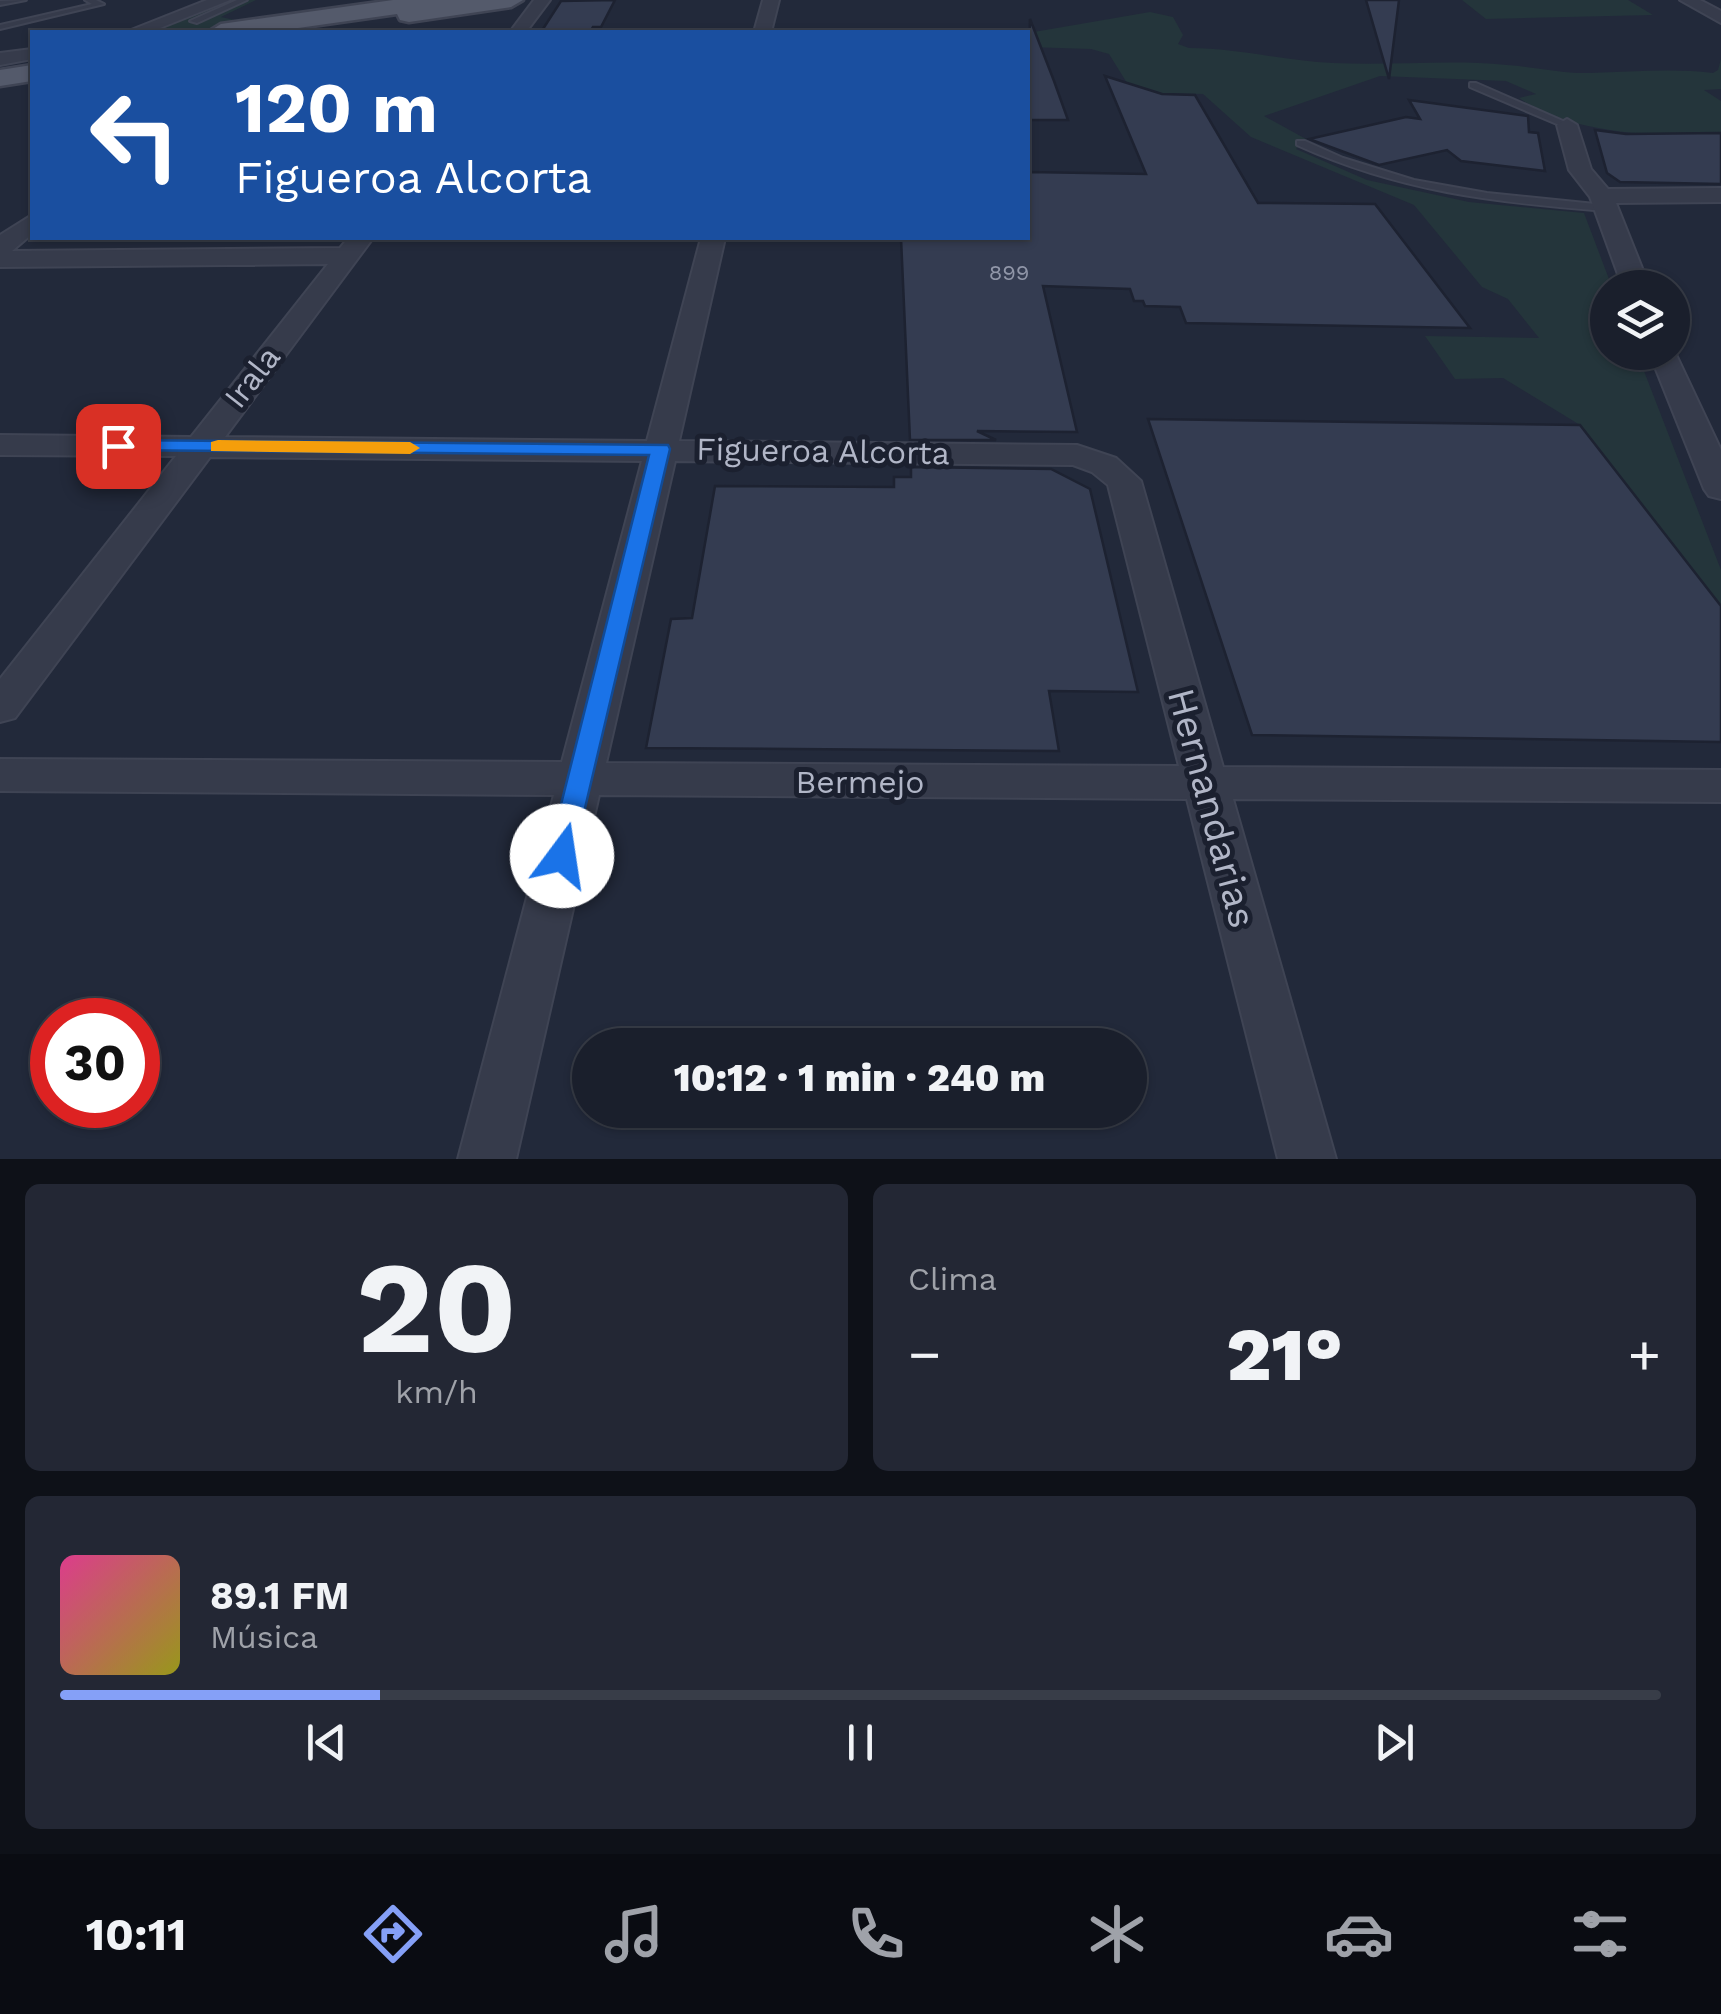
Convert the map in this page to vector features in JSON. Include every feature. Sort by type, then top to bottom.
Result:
[{"type":"main road","points":[[235,30],[444,0]]},
{"type":"main road","points":[[307,30],[511,0]]},
{"type":"main road","points":[[0,63],[30,62]]},
{"type":"main road","points":[[0,78],[30,73]]},
{"type":"street","points":[[141,30],[222,0]]},
{"type":"street","points":[[520,30],[542,0]]},
{"type":"street","points":[[764,30],[771,0]]},
{"type":"street","points":[[1688,0],[1721,18]]},
{"type":"street","points":[[0,63],[30,55]]},
{"type":"street","points":[[1567,125],[1580,170],[1603,202],[1630,270]]},
{"type":"street","points":[[1603,202],[1721,195]]},
{"type":"street","points":[[0,248],[30,224]]},
{"type":"street","points":[[487,1159],[712,240]]},
{"type":"street","points":[[0,259],[354,247]]},
{"type":"street","name":"Irala","points":[[0,708],[354,247]]},
{"type":"street","points":[[1670,370],[1721,489]]},
{"type":"street","points":[[1683,403],[1721,402]]},
{"type":"street","name":"Figueroa Alcorta","points":[[0,446],[1077,455],[1104,465]]},
{"type":"street","name":"Hernandarias","points":[[1104,465],[1124,481],[1308,1159]]},
{"type":"street","name":"Bermejo","points":[[0,776],[1721,786]]},
{"type":"lane","points":[[0,3],[22,0]]},
{"type":"lane","points":[[0,26],[100,4],[89,0]]},
{"type":"lane","points":[[178,18],[243,0]]},
{"type":"lane","points":[[1473,85],[1567,125]]},
{"type":"lane","points":[[1301,143],[1389,180],[1492,198],[1603,202]]},
{"type":"shaded area","points":[[228,0],[256,0],[221,17],[247,23],[426,0],[214,30],[149,30]]},
{"type":"shaded area","points":[[1462,0],[1628,0],[1653,15],[1486,19]]},
{"type":"shaded area","points":[[1150,12],[1173,17],[1183,35],[1178,44],[1189,48],[1315,62],[1485,63],[1580,73],[1713,73],[1721,59],[1721,89],[1704,90],[1721,101],[1721,134],[1643,134],[1565,120],[1519,98],[1536,94],[1506,81],[1380,76],[1264,116],[1306,139],[1296,149],[1367,180],[1469,202],[1584,213],[1606,270],[1590,270],[1590,370],[1644,370],[1721,570],[1721,606],[1580,425],[1503,378],[1455,379],[1425,336],[1539,338],[1508,299],[1482,287],[1414,205],[1251,137],[1203,94],[1161,93],[1127,83],[1109,54],[1091,49],[1030,47],[1030,33]]},
{"type":"building","points":[[615,0],[601,27],[542,30],[561,1]]},
{"type":"building","points":[[1366,0],[1399,0],[1389,79]]},
{"type":"building","points":[[1030,19],[1068,120],[1030,120]]},
{"type":"building","points":[[1105,76],[1162,94],[1195,95],[1258,203],[1375,204],[1470,328],[1186,323],[1180,307],[1145,306],[1143,301],[1134,301],[1130,289],[1043,286],[1077,432],[977,431],[996,440],[910,440],[901,240],[1030,240],[1030,172],[1146,174]]},
{"type":"building","points":[[1409,100],[1528,116],[1529,132],[1538,133],[1545,171],[1461,161],[1447,150],[1379,165],[1309,139],[1406,117],[1420,119]]},
{"type":"building","points":[[1595,130],[1626,134],[1721,133],[1721,184],[1620,182],[1607,173]]},
{"type":"building","points":[[1148,419],[1580,425],[1721,606],[1721,742],[1252,735]]},
{"type":"building","points":[[911,467],[1051,469],[1090,489],[1138,692],[1049,691],[1059,751],[646,748],[671,619],[692,618],[715,486],[894,487],[894,477],[911,477]]},
{"type":"slow traffic","points":[[218,446],[410,448]]},
{"type":"route","points":[[118,446],[660,449],[562,856]]}]
